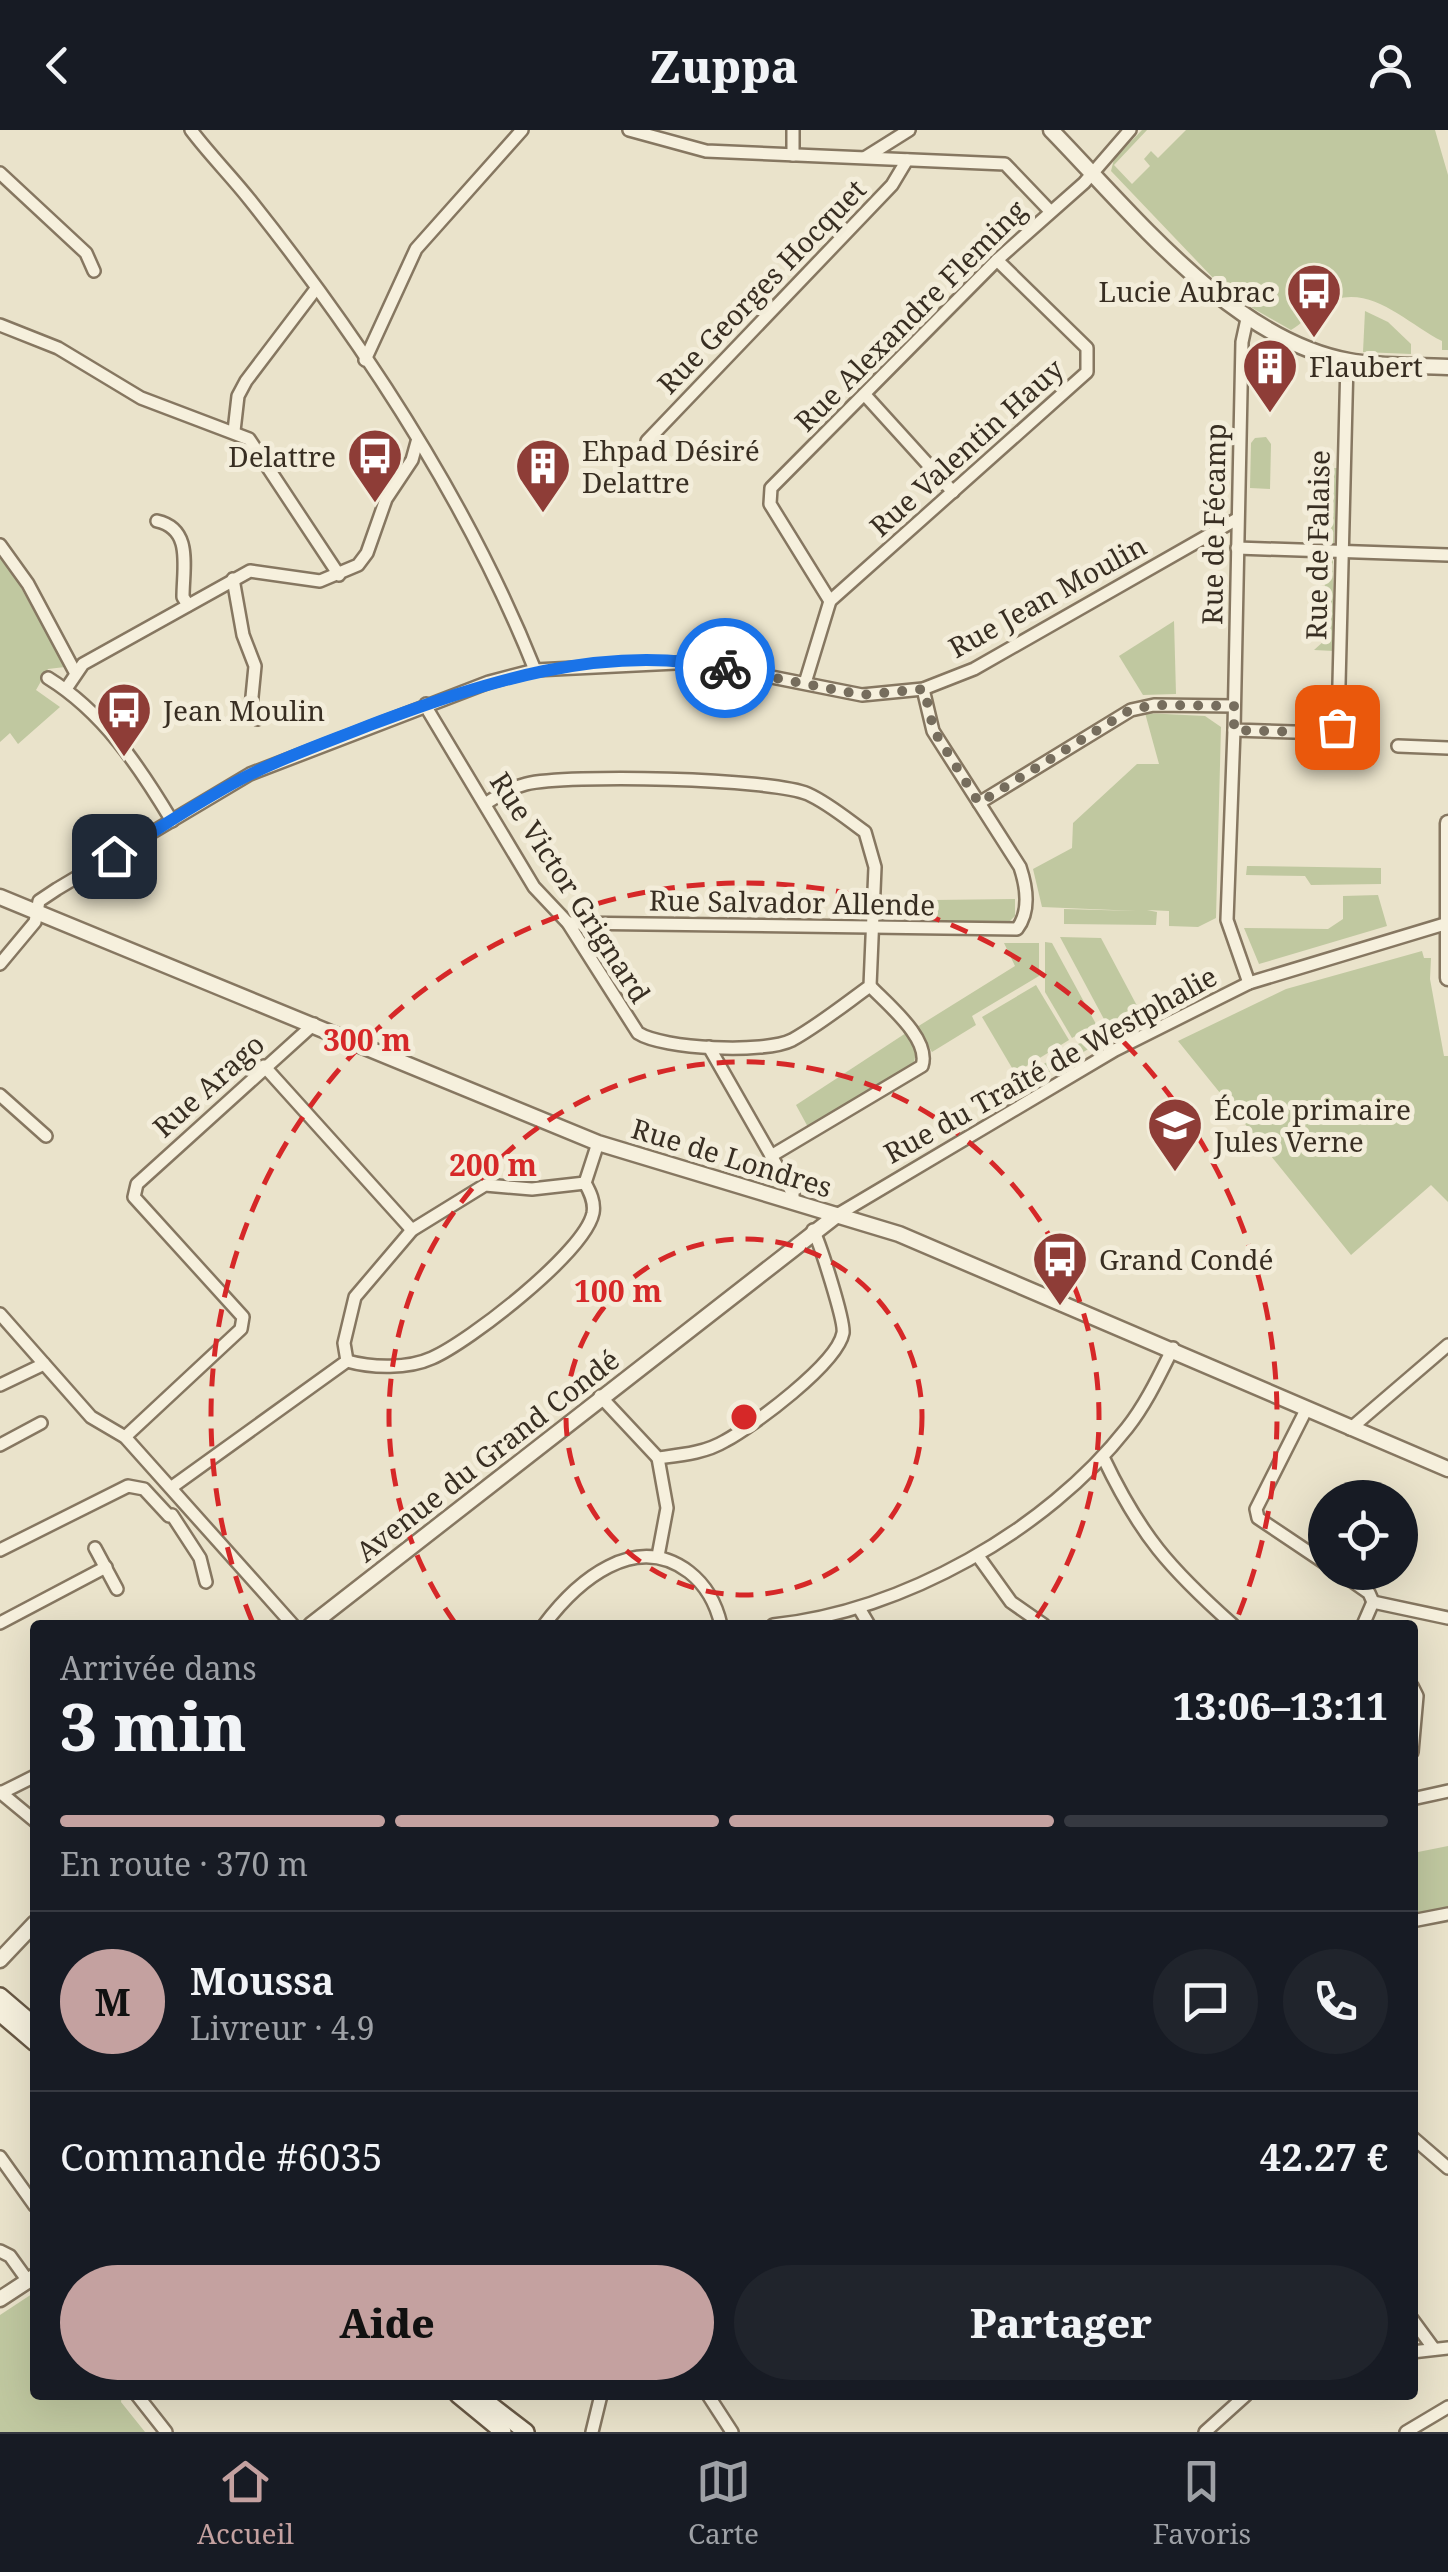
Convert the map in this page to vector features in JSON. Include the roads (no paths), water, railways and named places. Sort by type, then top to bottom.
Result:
[{"type":"main road","points":[[0,1996],[30,2022]]},
{"type":"main road","points":[[0,2013],[30,2039]]},
{"type":"main road","points":[[464,2400],[502,2432]]},
{"type":"main road","points":[[484,2400],[526,2432]]},
{"type":"street","points":[[190,130],[249,198],[365,360],[479,542],[536,670]]},
{"type":"street","points":[[365,360],[416,249],[522,130]]},
{"type":"street","points":[[629,130],[706,151],[1006,164],[1050,211]]},
{"type":"street","points":[[793,130],[793,155]]},
{"type":"street","points":[[864,158],[909,130]]},
{"type":"street","points":[[1051,130],[1215,294],[1246,319],[1294,344],[1348,361],[1448,366]]},
{"type":"street","name":"Rue Alexandre Fleming","points":[[830,602],[770,504],[771,488],[1130,130]]},
{"type":"street","name":"Rue Georges Hocquet","points":[[647,441],[892,186],[907,160]]},
{"type":"street","points":[[0,173],[86,253],[94,271]]},
{"type":"street","name":"Rue Valentin Hauy","points":[[830,602],[1087,372],[1087,348],[997,260]]},
{"type":"street","points":[[234,431],[238,396],[246,381],[316,290]]},
{"type":"street","name":"Rue de Fécamp","points":[[1246,319],[1237,518],[1228,920],[1249,983]]},
{"type":"street","points":[[0,324],[58,348],[141,398],[234,431],[258,450],[340,575]]},
{"type":"street","name":"Rue de Falaise","points":[[1234,730],[1334,730],[1339,717],[1348,361]]},
{"type":"street","points":[[864,395],[952,492]]},
{"type":"street","points":[[66,689],[76,672],[232,579],[258,570],[320,581],[340,575],[363,560],[386,500],[412,460],[416,442]]},
{"type":"street","name":"Rue Jean Moulin","points":[[0,964],[34,922],[39,901],[292,755],[426,704],[536,670],[696,662],[862,695],[924,689],[974,669],[1237,518]]},
{"type":"street","points":[[157,521],[171,524],[183,539],[183,597],[188,605]]},
{"type":"street","points":[[0,546],[28,584],[76,672]]},
{"type":"street","points":[[1237,548],[1448,554]]},
{"type":"street","points":[[232,579],[242,635],[255,666],[251,707],[257,720]]},
{"type":"street","points":[[805,683],[830,602]]},
{"type":"street","points":[[48,678],[66,689],[124,748],[172,821]]},
{"type":"street","points":[[924,689],[934,731],[979,803],[1130,710],[1154,705],[1234,706]]},
{"type":"street","name":"Rue Victor Grignard","points":[[426,704],[534,888],[568,923],[638,1033],[651,1042],[708,1047],[779,1044],[870,986]]},
{"type":"street","points":[[1398,746],[1448,748]]},
{"type":"street","points":[[485,804],[506,790],[529,783],[593,778],[765,786],[806,793],[865,832],[875,867],[870,986],[912,1033],[923,1053],[922,1066],[771,1156]]},
{"type":"street","name":"Rue Salvador Allende","points":[[568,923],[1016,930],[1024,919],[1026,886],[1020,868],[979,803]]},
{"type":"street","points":[[1448,823],[1448,978]]},
{"type":"street","name":"Rue de Londres","points":[[0,897],[598,1142],[899,1234],[1173,1348],[1448,1470]]},
{"type":"street","name":"Rue du Traîté de Westphalie","points":[[837,1215],[1115,1050],[1249,983],[1447,923]]},
{"type":"street","name":"Rue Arago","points":[[125,1437],[241,1329],[243,1317],[134,1197],[136,1184],[314,1024]]},
{"type":"street","points":[[708,1047],[794,1194],[793,1202]]},
{"type":"street","points":[[264,1066],[412,1230]]},
{"type":"street","points":[[0,1096],[46,1136]]},
{"type":"street","points":[[172,1488],[348,1360],[396,1366],[431,1359],[504,1309],[553,1266],[592,1217],[592,1195],[585,1183],[598,1142]]},
{"type":"street","points":[[348,1360],[344,1343],[355,1297],[412,1230],[484,1185],[558,1189],[585,1183]]},
{"type":"street","name":"Avenue du Grand Condé","points":[[317,1620],[837,1215]]},
{"type":"street","points":[[658,1458],[701,1451],[725,1442],[822,1366],[840,1342],[842,1314],[813,1230]]},
{"type":"street","points":[[0,1314],[91,1416],[125,1437],[289,1620]]},
{"type":"street","points":[[1350,1429],[1448,1344]]},
{"type":"street","points":[[798,1620],[859,1608],[978,1556],[1103,1457],[1146,1401],[1173,1348]]},
{"type":"street","points":[[0,1386],[44,1364]]},
{"type":"street","points":[[600,1396],[658,1458],[667,1508],[658,1556]]},
{"type":"street","points":[[1306,1410],[1256,1509],[1264,1522],[1308,1552]]},
{"type":"street","points":[[0,1445],[41,1423]]},
{"type":"street","points":[[1103,1457],[1148,1541],[1183,1582],[1227,1620]]},
{"type":"street","points":[[0,1550],[128,1486],[144,1489],[169,1516],[200,1558],[208,1574],[206,1582]]},
{"type":"street","points":[[169,1516],[185,1504]]},
{"type":"street","points":[[96,1548],[117,1589]]},
{"type":"street","points":[[548,1620],[576,1589],[606,1567],[658,1556],[686,1569],[705,1586],[719,1620]]},
{"type":"street","points":[[978,1556],[1011,1602],[1037,1620]]},
{"type":"street","points":[[0,1623],[106,1567]]},
{"type":"street","points":[[1365,1590],[1373,1602],[1365,1620]]},
{"type":"street","points":[[1373,1602],[1448,1618]]},
{"type":"street","points":[[859,1608],[866,1620]]},
{"type":"street","points":[[30,1778],[0,1792],[30,1817]]},
{"type":"street","points":[[1418,1798],[1448,1791]]},
{"type":"street","points":[[1418,1920],[1448,1914]]},
{"type":"street","points":[[0,1960],[30,1928]]},
{"type":"street","points":[[1418,2142],[1448,2168]]},
{"type":"street","points":[[0,2157],[30,2199]]},
{"type":"street","points":[[0,2251],[30,2276]]},
{"type":"street","points":[[0,2300],[30,2279]]},
{"type":"street","points":[[1418,2327],[1434,2349]]},
{"type":"street","points":[[1418,2351],[1448,2348]]},
{"type":"street","points":[[143,2400],[166,2432]]},
{"type":"street","points":[[592,2432],[599,2400]]},
{"type":"street","points":[[711,2400],[732,2432]]},
{"type":"street","points":[[1205,2432],[1240,2400]]},
{"type":"street","points":[[1406,2432],[1448,2407]]},
{"type":"place","name":"Lucie Aubrac","points":[[1314,340]]},
{"type":"place","name":"Flaubert","points":[[1270,415]]},
{"type":"place","name":"Delattre","points":[[375,505]]},
{"type":"place","name":"Ehpad Désiré Delattre","points":[[543,515]]},
{"type":"place","name":"Jean Moulin","points":[[124,759]]},
{"type":"place","name":"École primaire Jules Verne","points":[[1175,1174]]},
{"type":"place","name":"Grand Condé","points":[[1060,1308]]}]
